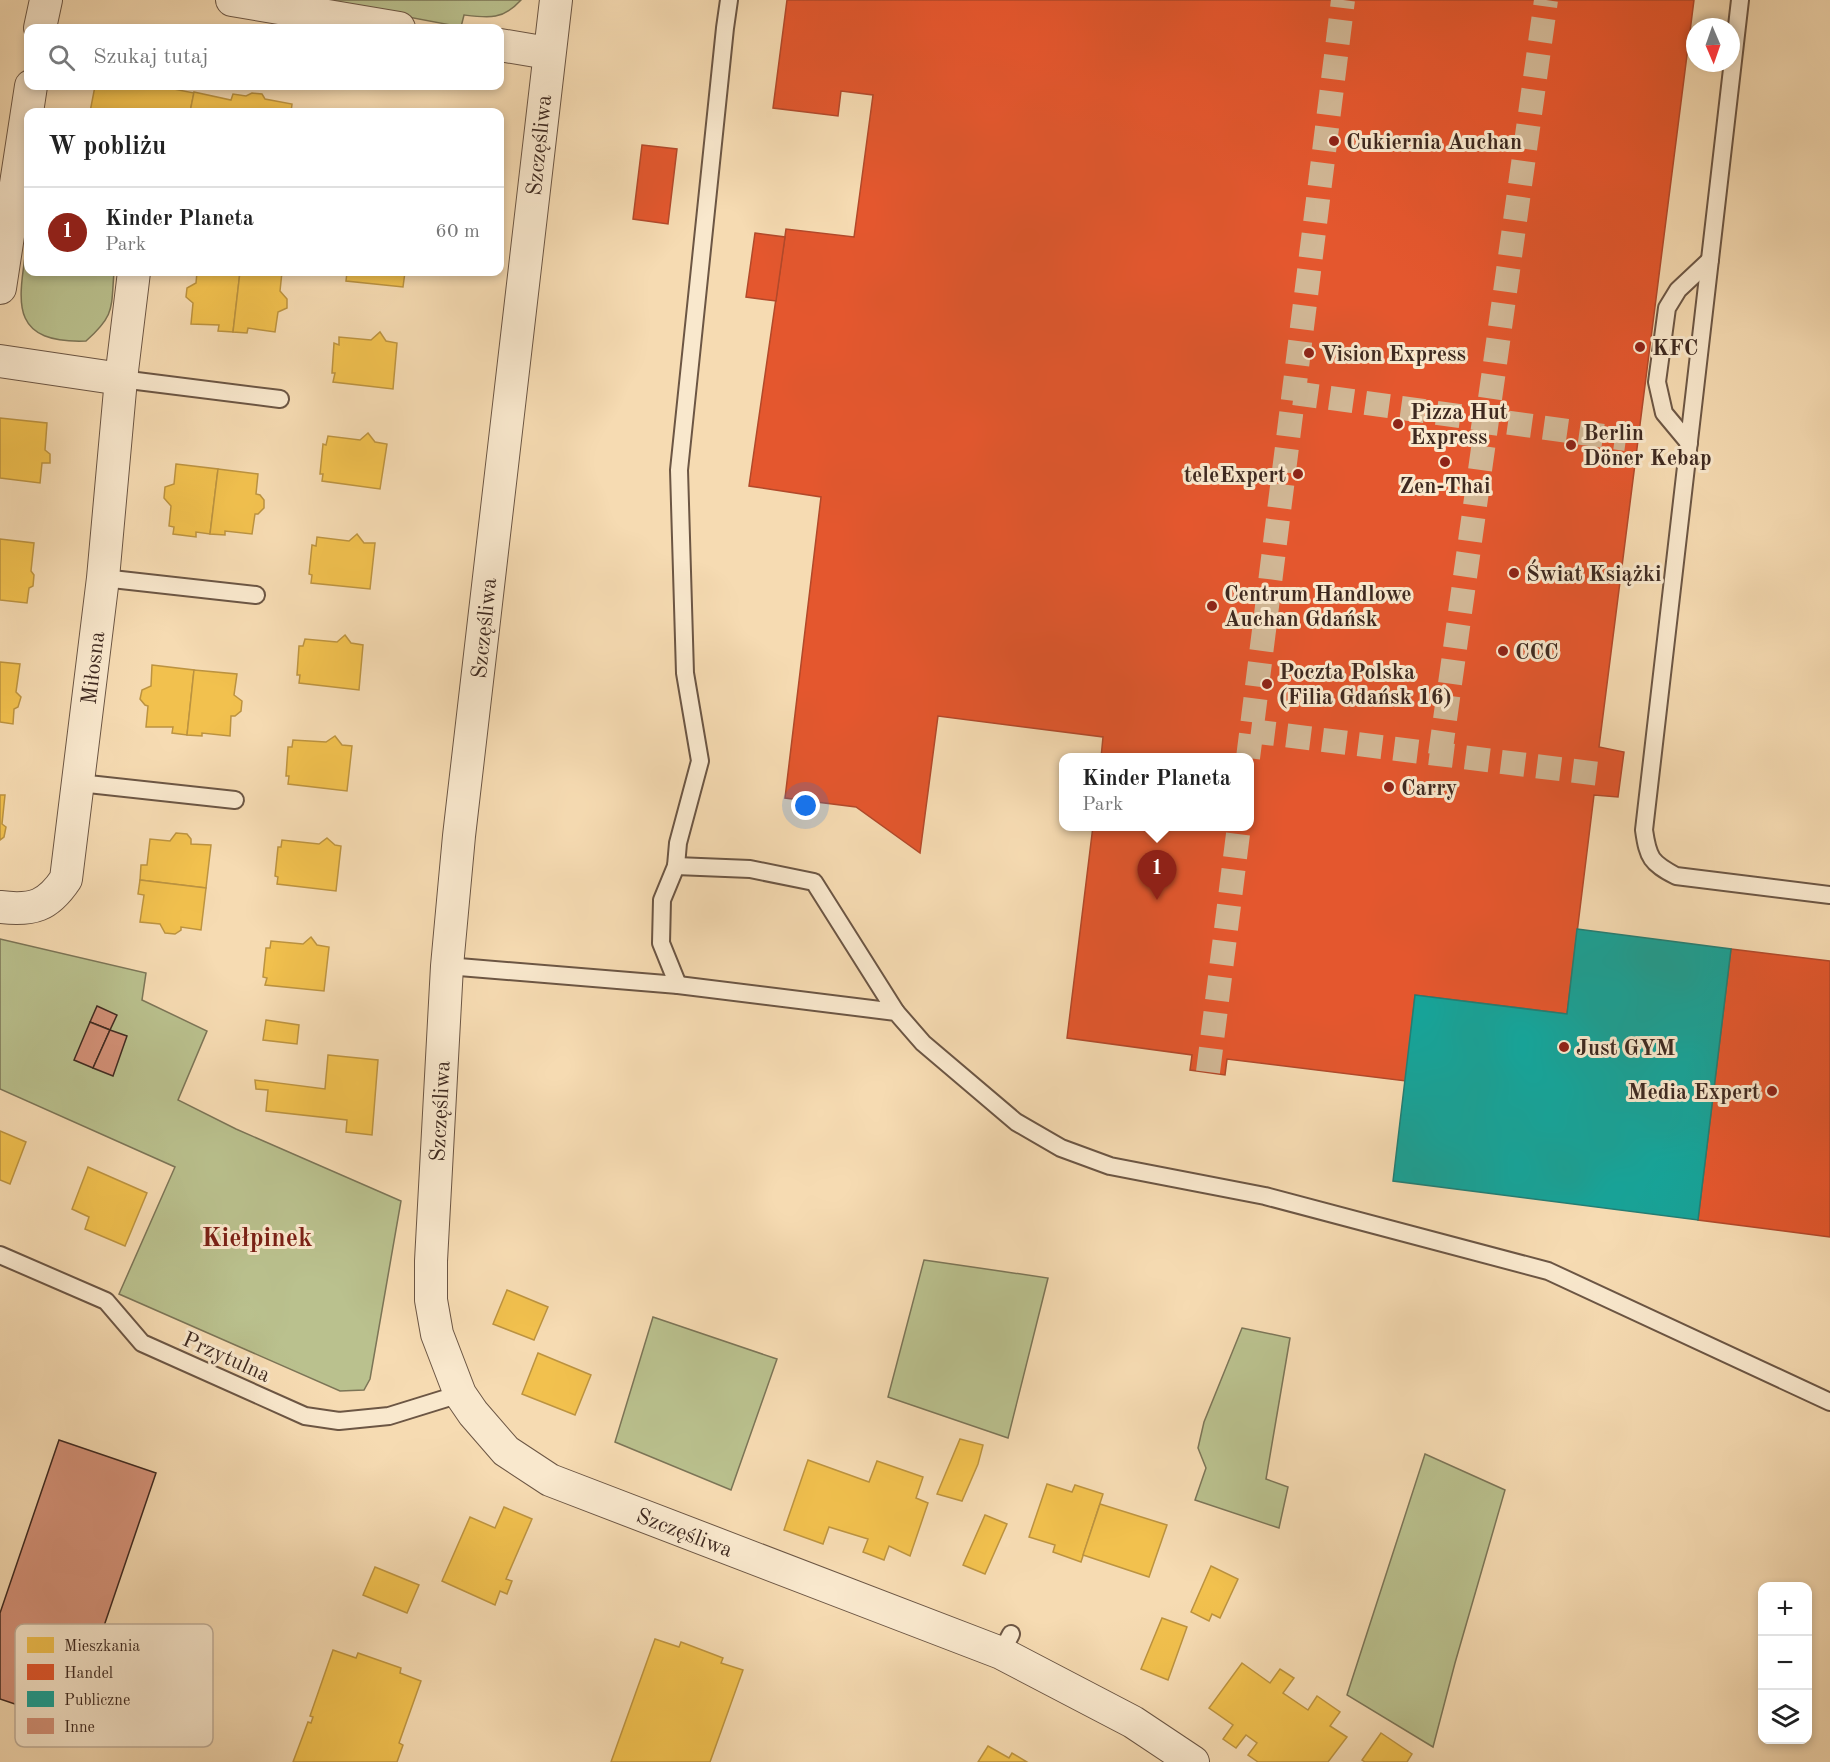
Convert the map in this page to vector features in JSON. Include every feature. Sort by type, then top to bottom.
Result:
[{"type":"street","points":[[41,24],[46,0]]},
{"type":"street","points":[[232,0],[375,24]]},
{"type":"street","name":"Szczęśliwa","points":[[556,0],[548,53],[459,836],[447,966],[432,1234],[431,1300],[437,1334],[460,1394],[473,1413],[506,1451],[550,1480],[1006,1643],[1193,1762]]},
{"type":"street","points":[[504,46],[548,53]]},
{"type":"street","points":[[29,108],[31,90]]},
{"type":"street","points":[[0,288],[23,170]]},
{"type":"street","name":"Miłosna","points":[[0,907],[22,908],[42,905],[56,895],[66,879],[103,578],[121,379],[134,276]]},
{"type":"street","points":[[0,361],[121,379]]},
{"type":"lane","points":[[678,985],[661,943],[662,900],[676,866],[678,843],[700,761],[685,673],[679,470],[729,0]]},
{"type":"lane","points":[[1740,0],[1644,830],[1647,850],[1658,866],[1676,876],[1830,896]]},
{"type":"lane","points":[[1689,443],[1664,412],[1657,382],[1667,308],[1678,290],[1710,260]]},
{"type":"lane","points":[[121,379],[280,399]]},
{"type":"lane","points":[[103,578],[256,595]]},
{"type":"lane","points":[[79,783],[235,800]]},
{"type":"lane","points":[[676,866],[750,869],[814,882],[896,1012],[923,1043],[1016,1122],[1061,1148],[1110,1166],[1265,1196],[1548,1270],[1830,1402]]},
{"type":"lane","points":[[447,966],[678,985],[896,1012]]},
{"type":"lane","name":"Przytulna","points":[[0,1255],[106,1301],[142,1344],[305,1416],[339,1421],[389,1416],[460,1394]]},
{"type":"green space","points":[[318,0],[521,0],[502,14],[481,17],[464,15],[462,24],[445,24]]},
{"type":"green space","points":[[24,263],[24,276],[114,276],[110,311],[102,324],[86,341],[59,340],[41,334],[29,324],[23,311]]},
{"type":"green space","points":[[0,939],[146,973],[142,1000],[207,1031],[178,1100],[236,1129],[401,1201],[370,1379],[364,1390],[340,1391],[119,1294],[175,1167],[0,1089]]},
{"type":"green space","points":[[924,1260],[1048,1278],[1008,1438],[888,1397]]},
{"type":"green space","points":[[653,1317],[777,1359],[731,1490],[615,1442]]},
{"type":"green space","points":[[1242,1328],[1290,1338],[1266,1479],[1288,1487],[1279,1528],[1195,1500],[1206,1468],[1198,1448],[1204,1422]]},
{"type":"green space","points":[[1425,1454],[1505,1490],[1433,1747],[1347,1695]]},
{"type":"building: Mieszkania","points":[[94,90],[179,90],[194,93],[191,108],[91,108]]},
{"type":"building: Mieszkania","points":[[194,92],[231,100],[233,94],[246,96],[252,93],[262,94],[265,99],[292,104],[292,108],[191,108]]},
{"type":"building: Mieszkania","points":[[197,276],[240,276],[233,332],[218,331],[219,325],[191,324],[193,303],[186,297],[187,288],[196,283]]},
{"type":"building: Mieszkania","points":[[240,276],[282,276],[280,291],[287,299],[287,308],[278,312],[275,332],[248,328],[247,333],[233,332]]},
{"type":"building: Mieszkania","points":[[347,276],[404,276],[403,287],[346,281]]},
{"type":"building: Mieszkania","points":[[380,332],[386,341],[397,343],[393,389],[333,382],[334,343],[339,345],[339,337],[371,340]]},
{"type":"building: Mieszkania","points":[[0,418],[47,423],[45,450],[50,454],[50,463],[42,463],[40,483],[0,478]]},
{"type":"building: Mieszkania","points":[[368,433],[375,442],[387,444],[380,489],[322,481],[323,474],[320,474],[323,444],[326,445],[328,436],[360,440]]},
{"type":"building: Mieszkania","points":[[176,464],[218,469],[210,534],[196,532],[196,537],[173,534],[174,527],[169,526],[171,506],[164,498],[165,487],[174,484]]},
{"type":"building: Mieszkania","points":[[218,469],[258,474],[256,494],[264,500],[264,508],[255,514],[252,534],[225,531],[225,535],[210,534]]},
{"type":"building: Mieszkania","points":[[357,534],[364,543],[375,543],[370,589],[311,583],[312,575],[309,574],[312,545],[316,546],[317,537],[349,541]]},
{"type":"building: Mieszkania","points":[[0,539],[34,543],[31,571],[34,575],[33,586],[29,588],[27,603],[0,600]]},
{"type":"building: Mieszkania","points":[[345,635],[351,643],[363,645],[359,690],[299,683],[300,675],[297,675],[299,646],[303,646],[305,639],[337,642]]},
{"type":"building: Mieszkania","points":[[0,662],[20,664],[16,692],[21,697],[18,707],[14,709],[13,724],[0,722]]},
{"type":"building: Mieszkania","points":[[152,665],[194,670],[187,735],[172,733],[173,727],[146,727],[148,706],[140,699],[142,690],[151,686]]},
{"type":"building: Mieszkania","points":[[194,670],[237,674],[234,695],[242,701],[241,711],[231,716],[230,736],[202,733],[202,736],[187,735]]},
{"type":"building: Mieszkania","points":[[335,736],[342,745],[352,746],[347,791],[288,784],[289,776],[286,776],[288,747],[292,747],[293,740],[326,742]]},
{"type":"building: Mieszkania","points":[[0,795],[5,795],[2,824],[6,827],[4,837],[0,840]]},
{"type":"building: Mieszkania","points":[[176,833],[187,834],[191,839],[191,844],[211,845],[206,888],[140,880],[141,865],[147,865],[150,839],[170,841]]},
{"type":"building: Mieszkania","points":[[327,838],[335,845],[341,846],[336,891],[277,884],[278,877],[275,876],[278,847],[281,847],[282,840],[319,844]]},
{"type":"building: Mieszkania","points":[[140,880],[206,888],[201,930],[181,927],[181,930],[175,934],[165,933],[160,924],[140,922],[144,895],[138,894]]},
{"type":"building: Mieszkania","points":[[311,937],[317,945],[329,947],[324,991],[265,985],[267,978],[263,977],[266,948],[270,948],[271,941],[303,944]]},
{"type":"building: Mieszkania","points":[[266,1020],[299,1025],[297,1044],[263,1040]]},
{"type":"building: Mieszkania","points":[[328,1055],[378,1060],[372,1135],[346,1132],[347,1120],[266,1111],[268,1090],[256,1089],[255,1080],[325,1089]]},
{"type":"building: Mieszkania","points":[[0,1131],[26,1142],[10,1184],[0,1180]]},
{"type":"building: Mieszkania","points":[[88,1167],[147,1193],[125,1246],[85,1229],[89,1217],[72,1209]]},
{"type":"building: Mieszkania","points":[[507,1290],[548,1307],[534,1340],[493,1324]]},
{"type":"building: Mieszkania","points":[[538,1353],[591,1375],[575,1415],[522,1394]]},
{"type":"building: Mieszkania","points":[[960,1439],[983,1445],[978,1464],[962,1501],[937,1494]]},
{"type":"building: Mieszkania","points":[[808,1460],[869,1482],[877,1461],[923,1477],[916,1498],[928,1503],[910,1556],[889,1546],[884,1560],[863,1552],[868,1539],[829,1527],[823,1544],[784,1530]]},
{"type":"building: Mieszkania","points":[[1047,1484],[1072,1492],[1075,1485],[1103,1494],[1081,1562],[1053,1552],[1055,1545],[1029,1537]]},
{"type":"building: Mieszkania","points":[[1100,1504],[1167,1525],[1149,1577],[1083,1555]]},
{"type":"building: Mieszkania","points":[[504,1507],[532,1519],[506,1579],[512,1581],[507,1594],[500,1591],[495,1605],[442,1581],[470,1517],[495,1528]]},
{"type":"building: Mieszkania","points":[[985,1515],[1007,1524],[985,1574],[963,1565]]},
{"type":"building: Mieszkania","points":[[1211,1566],[1238,1579],[1220,1618],[1212,1614],[1209,1621],[1191,1612]]},
{"type":"building: Mieszkania","points":[[375,1567],[419,1585],[407,1613],[363,1595]]},
{"type":"building: Mieszkania","points":[[1162,1618],[1187,1627],[1168,1680],[1141,1669]]},
{"type":"building: Mieszkania","points":[[655,1639],[679,1647],[681,1642],[723,1658],[721,1663],[743,1670],[710,1762],[611,1762]]},
{"type":"building: Mieszkania","points":[[333,1650],[356,1658],[358,1653],[401,1668],[400,1673],[421,1681],[399,1743],[403,1745],[397,1762],[293,1762],[308,1722],[311,1723],[313,1717],[310,1716]]},
{"type":"building: Mieszkania","points":[[1242,1663],[1270,1683],[1280,1669],[1294,1678],[1283,1693],[1308,1710],[1317,1696],[1340,1712],[1330,1726],[1347,1737],[1328,1762],[1258,1762],[1248,1755],[1257,1743],[1246,1735],[1236,1748],[1223,1739],[1233,1725],[1209,1708]]},
{"type":"building: Mieszkania","points":[[1381,1733],[1412,1754],[1407,1762],[1365,1762],[1362,1760]]},
{"type":"building: Mieszkania","points":[[988,1746],[1009,1758],[1012,1753],[1027,1762],[978,1762]]},
{"type":"building: Handel","name":"Centrum Handlowe Auchan Gdańsk","points":[[787,0],[1694,0],[1692,18],[1686,18],[1686,63],[1599,747],[1624,752],[1618,797],[1594,795],[1567,1014],[1415,995],[1406,1081],[1227,1059],[1225,1075],[1190,1070],[1192,1055],[1067,1038],[1092,831],[1254,831],[1254,753],[1101,753],[1103,737],[938,716],[920,853],[856,807],[785,798],[821,497],[749,486],[786,229],[854,237],[873,95],[841,91],[838,116],[773,108]]},
{"type":"building: Handel","points":[[642,145],[677,149],[668,224],[633,219]]},
{"type":"building: Handel","points":[[755,233],[785,237],[776,301],[746,297]]},
{"type":"building: Handel","name":"Media Expert","points":[[1731,949],[1830,961],[1830,1237],[1698,1220]]},
{"type":"building: Publiczne","name":"Just GYM","points":[[1577,929],[1731,949],[1698,1220],[1393,1181],[1415,995],[1567,1014]]},
{"type":"building: Inne","points":[[97,1006],[117,1015],[110,1030],[90,1022]]},
{"type":"building: Inne","points":[[90,1022],[110,1030],[93,1068],[74,1060]]},
{"type":"building: Inne","points":[[110,1030],[127,1036],[113,1076],[93,1068]]},
{"type":"building: Inne","points":[[59,1440],[156,1473],[105,1624],[15,1624],[15,1704],[0,1699],[0,1613]]},
{"type":"tunnel","points":[[1249,753],[1343,0]]},
{"type":"tunnel","points":[[1440,755],[1546,0]]},
{"type":"tunnel","points":[[1294,393],[1626,439]]},
{"type":"tunnel","points":[[1251,731],[1608,775]]},
{"type":"tunnel","points":[[1208,1072],[1238,831]]},
{"type":"place","name":"Cukiernia Auchan","points":[[1334,141]]},
{"type":"place","name":"KFC","points":[[1640,347]]},
{"type":"place","name":"Vision Express","points":[[1309,353]]},
{"type":"place","name":"Pizza Hut Express","points":[[1398,424]]},
{"type":"place","name":"Berlin Döner Kebap","points":[[1571,445]]},
{"type":"place","name":"Zen-Thai","points":[[1445,462]]},
{"type":"place","name":"teleExpert","points":[[1298,474]]},
{"type":"place","name":"Świat Książki","points":[[1514,573]]},
{"type":"place","name":"Centrum Handlowe Auchan Gdańsk","points":[[1212,606]]},
{"type":"place","name":"CCC","points":[[1503,651]]},
{"type":"place","name":"Poczta Polska (Filia Gdańsk 16)","points":[[1267,684]]},
{"type":"place","name":"Carry","points":[[1389,787]]},
{"type":"place","name":"Kinder Planeta","points":[[1157,900]]},
{"type":"place","name":"Just GYM","points":[[1564,1047]]},
{"type":"place","name":"Media Expert","points":[[1772,1091]]},
{"type":"district","name":"Kiełpinek","points":[[257,1237]]}]
